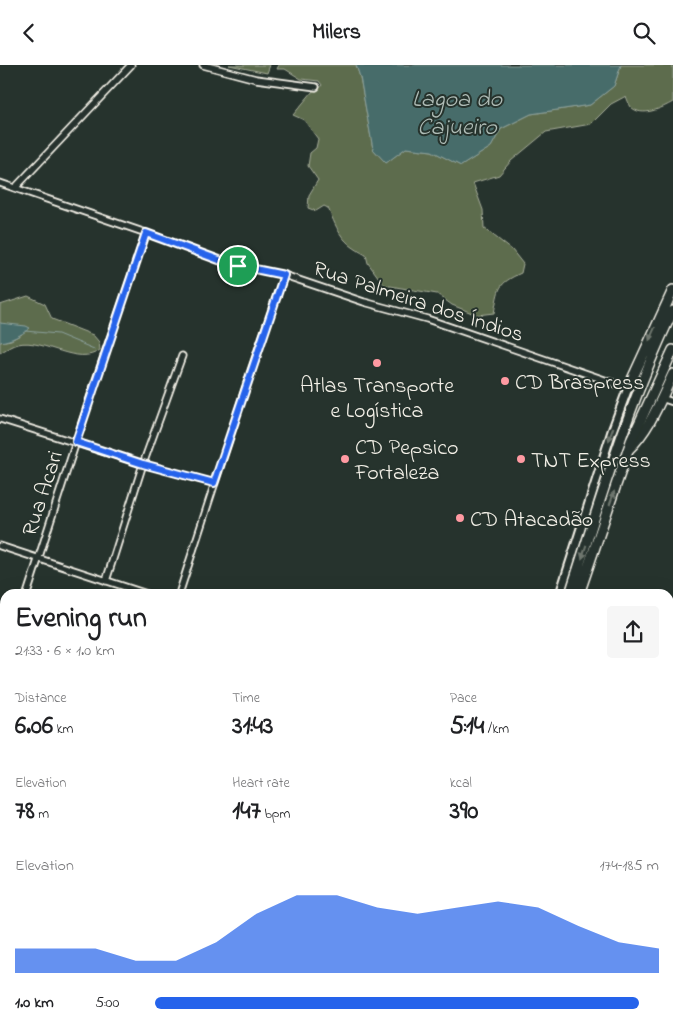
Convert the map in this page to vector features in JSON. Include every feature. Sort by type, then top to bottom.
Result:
[{"type":"main road","points":[[628,388],[673,290]]},
{"type":"main road","points":[[572,589],[616,453],[639,390],[673,311]]},
{"type":"main road","points":[[581,589],[628,450],[673,350]]},
{"type":"main road","points":[[628,450],[640,439],[646,430],[673,374]]},
{"type":"main road","points":[[639,390],[652,394]]},
{"type":"street","points":[[15,188],[131,65]]},
{"type":"street","points":[[203,65],[262,81],[316,87]]},
{"type":"street","name":"Rua Palmeira dos Índios","points":[[0,183],[230,264],[284,275],[364,302],[427,319],[628,388]]},
{"type":"street","name":"Rua Acari","points":[[29,589],[146,233]]},
{"type":"street","points":[[181,589],[284,275]]},
{"type":"street","points":[[106,581],[143,464],[182,356]]},
{"type":"street","points":[[562,589],[628,388]]},
{"type":"street","points":[[662,398],[673,402]]},
{"type":"street","points":[[0,419],[143,464],[214,483]]},
{"type":"street","points":[[0,546],[131,589]]},
{"type":"green space","points":[[229,65],[270,65],[267,73]]},
{"type":"green space","points":[[279,65],[356,65],[360,77],[373,149],[386,163],[406,148],[432,151],[461,166],[491,147],[501,129],[531,114],[590,105],[614,86],[621,65],[673,65],[673,102],[652,111],[641,112],[631,107],[626,96],[611,104],[591,124],[546,132],[511,161],[499,175],[473,183],[483,210],[484,228],[512,250],[523,264],[521,273],[507,280],[500,288],[494,313],[477,315],[452,305],[437,294],[384,285],[368,263],[366,255],[351,246],[342,236],[328,208],[324,206],[316,211],[308,208],[309,195],[318,180],[308,166],[310,153],[316,148],[318,139],[304,120],[293,115],[313,91],[317,91],[322,85],[319,81],[301,79],[285,69],[277,69]]},
{"type":"green space","points":[[28,296],[45,304],[52,319],[93,335],[99,342],[100,350],[91,354],[71,354],[28,343],[16,345],[0,353],[0,342],[11,340],[22,334],[0,323],[0,305]]},
{"type":"water","name":"Lagoa do Cajueiro","points":[[356,65],[621,65],[614,86],[590,105],[531,114],[501,129],[491,147],[461,166],[432,151],[406,148],[386,163],[373,149],[360,77]]},
{"type":"water","points":[[0,323],[30,328],[16,337],[0,342]]},
{"type":"waterway","points":[[25,331],[58,334],[94,349]]},
{"type":"place","name":"Atlas Transporte e Logística","points":[[377,363]]},
{"type":"place","name":"CD Braspress","points":[[505,381]]},
{"type":"place","name":"CD Pepsico Fortaleza","points":[[345,459]]},
{"type":"place","name":"TNT Express","points":[[521,459]]},
{"type":"place","name":"CD Atacadão","points":[[460,518]]},
{"type":"route","points":[[146,233],[238,266],[284,275],[214,483],[143,464],[76,442],[146,233]]}]
